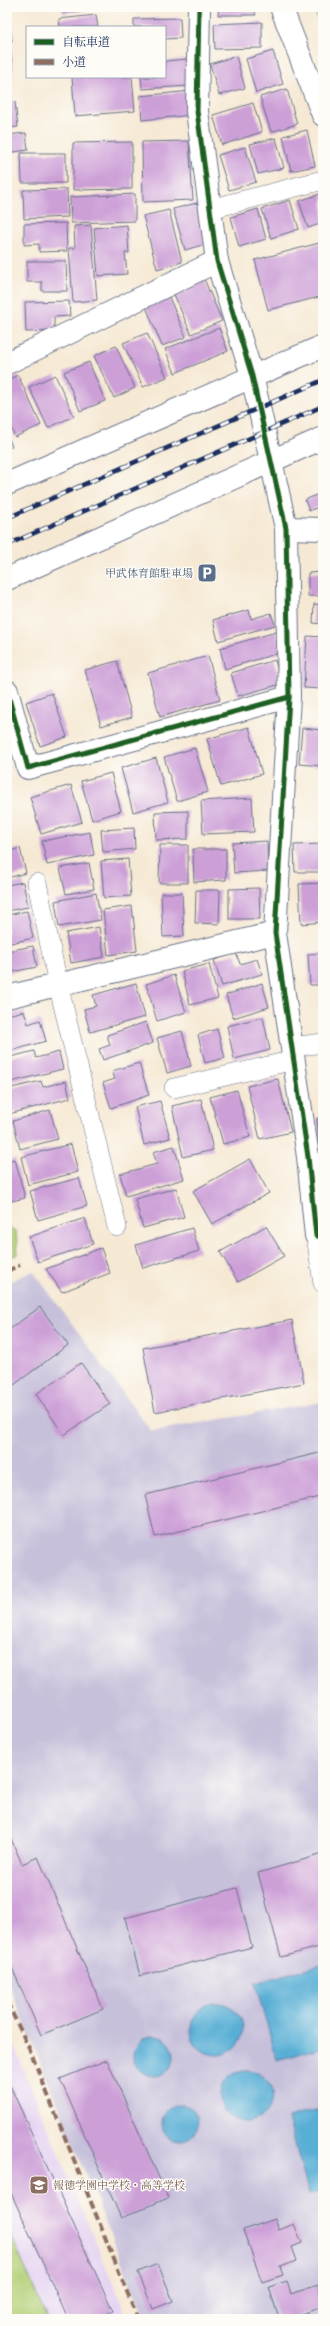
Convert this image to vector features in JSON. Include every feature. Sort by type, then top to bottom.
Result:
[{"type":"street","points":[[199,7],[197,110],[217,261],[252,376],[286,528],[289,697],[275,933],[293,1054],[315,1157],[319,1236]]},
{"type":"street","points":[[281,7],[323,115]]},
{"type":"street","points":[[7,363],[217,261]]},
{"type":"street","points":[[7,484],[323,346]]},
{"type":"street","points":[[7,580],[323,438]]},
{"type":"street","points":[[286,528],[323,529]]},
{"type":"street","points":[[7,691],[28,768],[289,697]]},
{"type":"street","points":[[7,997],[275,933]]},
{"type":"lane","points":[[210,209],[323,180]]},
{"type":"lane","points":[[37,883],[58,984],[116,1227]]},
{"type":"lane","points":[[174,1088],[293,1054],[323,1043]]},
{"type":"lane","points":[[319,1236],[323,1283]]},
{"type":"shaded area","points":[[33,1271],[151,1431],[323,1402],[323,2318],[321,2319],[145,2319],[7,1981],[7,1283]]},
{"type":"shaded area","name":"報徳学園中学校・高等学校","points":[[7,2033],[17,2054],[128,2319],[7,2319]]},
{"type":"green space","points":[[313,7],[323,7],[323,29]]},
{"type":"green space","points":[[7,1228],[16,1231],[18,1254],[7,1259]]},
{"type":"green space","points":[[7,2226],[47,2319],[7,2319]]},
{"type":"water","points":[[323,1964],[323,2047],[277,2060],[255,1983]]},
{"type":"water","points":[[212,2003],[222,2003],[236,2010],[243,2024],[243,2034],[236,2048],[222,2055],[212,2055],[202,2051],[195,2044],[191,2034],[191,2024],[195,2014],[202,2007]]},
{"type":"water","points":[[154,2036],[168,2042],[174,2056],[168,2070],[154,2076],[140,2070],[134,2056],[140,2042]]},
{"type":"water","points":[[241,2070],[251,2070],[265,2077],[272,2091],[272,2101],[265,2115],[251,2122],[241,2122],[231,2118],[224,2111],[220,2101],[220,2091],[224,2081],[231,2074]]},
{"type":"water","points":[[184,2105],[193,2110],[197,2116],[197,2130],[193,2136],[184,2141],[176,2141],[167,2136],[163,2130],[162,2119],[167,2110],[173,2106]]},
{"type":"water","points":[[323,2108],[323,2191],[309,2195],[288,2118]]},
{"type":"building","points":[[62,7],[99,7],[99,8],[63,13]]},
{"type":"building","points":[[219,7],[253,7],[256,15],[218,15]]},
{"type":"building","points":[[7,14],[9,14],[12,41],[7,42]]},
{"type":"building","points":[[96,15],[98,26],[60,26],[59,19]]},
{"type":"building","points":[[180,18],[181,38],[166,39],[166,26],[134,26],[134,19]]},
{"type":"building","points":[[262,22],[262,48],[215,49],[214,24]]},
{"type":"building","points":[[7,47],[10,47],[13,71],[7,72]]},
{"type":"building","points":[[273,51],[283,84],[256,93],[246,59]]},
{"type":"building","points":[[236,56],[245,88],[219,95],[210,64]]},
{"type":"building","points":[[187,59],[189,86],[142,89],[141,78],[166,78],[166,61]]},
{"type":"building","points":[[72,78],[132,78],[135,111],[75,116]]},
{"type":"building","points":[[287,89],[297,124],[271,132],[260,97]]},
{"type":"building","points":[[191,91],[193,115],[142,120],[140,96]]},
{"type":"building","points":[[15,102],[18,127],[7,128],[7,103]]},
{"type":"building","points":[[253,103],[262,132],[222,145],[213,115]]},
{"type":"building","points":[[307,130],[315,166],[291,171],[283,136]]},
{"type":"building","points":[[26,133],[28,150],[7,153],[7,135]]},
{"type":"building","points":[[276,138],[284,168],[258,174],[250,144]]},
{"type":"building","points":[[189,141],[193,200],[143,202],[142,142]]},
{"type":"building","points":[[132,142],[132,189],[73,190],[73,143]]},
{"type":"building","points":[[245,147],[256,182],[229,190],[218,155]]},
{"type":"building","points":[[21,153],[66,153],[66,183],[22,183]]},
{"type":"building","points":[[67,189],[68,217],[24,219],[23,190]]},
{"type":"building","points":[[323,193],[323,223],[308,228],[299,201]]},
{"type":"building","points":[[135,194],[135,221],[71,223],[70,197]]},
{"type":"building","points":[[290,200],[299,229],[271,238],[262,209]]},
{"type":"building","points":[[197,203],[209,243],[185,250],[173,209]]},
{"type":"building","points":[[258,209],[266,239],[239,247],[231,217]]},
{"type":"building","points":[[169,210],[182,262],[157,269],[143,216]]},
{"type":"building","points":[[66,223],[67,251],[39,252],[39,244],[24,245],[24,224]]},
{"type":"building","points":[[91,225],[97,300],[73,302],[69,248],[75,248],[74,226]]},
{"type":"building","points":[[127,225],[129,253],[125,253],[127,274],[98,276],[94,228]]},
{"type":"building","points":[[323,242],[323,296],[268,310],[255,260]]},
{"type":"building","points":[[27,261],[66,261],[67,291],[42,291],[42,282],[27,282]]},
{"type":"building","points":[[204,279],[222,321],[191,334],[173,292]]},
{"type":"building","points":[[169,297],[186,337],[162,346],[146,307]]},
{"type":"building","points":[[69,301],[70,316],[54,317],[54,331],[26,332],[25,302]]},
{"type":"building","points":[[219,328],[228,351],[175,373],[165,349]]},
{"type":"building","points":[[147,333],[167,377],[143,387],[123,343]]},
{"type":"building","points":[[116,346],[135,388],[114,398],[94,356]]},
{"type":"building","points":[[89,362],[105,401],[80,411],[64,372]]},
{"type":"building","points":[[18,375],[41,425],[15,437],[7,418],[7,380]]},
{"type":"building","points":[[55,375],[74,416],[48,428],[29,387]]},
{"type":"building","points":[[7,435],[12,446],[7,448]]},
{"type":"building","points":[[323,492],[323,505],[309,511],[305,500]]},
{"type":"building","points":[[323,572],[323,596],[308,596],[308,573]]},
{"type":"building","points":[[314,604],[323,605],[323,624],[313,623]]},
{"type":"building","points":[[249,610],[251,619],[271,613],[275,625],[218,641],[213,620]]},
{"type":"building","points":[[276,632],[282,652],[225,669],[220,648]]},
{"type":"building","points":[[307,636],[323,637],[323,689],[304,688]]},
{"type":"building","points":[[208,656],[220,700],[160,717],[148,673]]},
{"type":"building","points":[[275,660],[281,684],[238,696],[231,673]]},
{"type":"building","points":[[117,661],[132,717],[101,726],[85,670]]},
{"type":"building","points":[[52,693],[67,737],[40,746],[26,702]]},
{"type":"building","points":[[249,727],[262,774],[221,786],[207,739]]},
{"type":"building","points":[[302,728],[323,730],[323,766],[299,764]]},
{"type":"building","points":[[195,748],[208,792],[177,801],[164,757]]},
{"type":"building","points":[[156,758],[168,802],[133,812],[121,768]]},
{"type":"building","points":[[111,773],[121,811],[92,820],[81,781]]},
{"type":"building","points":[[71,785],[82,822],[41,834],[30,797]]},
{"type":"building","points":[[252,798],[254,832],[203,834],[201,801]]},
{"type":"building","points":[[188,811],[188,839],[156,840],[155,812]]},
{"type":"building","points":[[134,828],[135,849],[103,852],[101,830]]},
{"type":"building","points":[[90,832],[94,855],[47,865],[42,841]]},
{"type":"building","points":[[267,841],[268,871],[234,873],[232,843]]},
{"type":"building","points":[[323,844],[323,872],[295,872],[294,845]]},
{"type":"building","points":[[160,845],[188,845],[188,883],[159,883]]},
{"type":"building","points":[[20,848],[26,873],[7,878],[7,852]]},
{"type":"building","points":[[193,849],[226,849],[226,880],[194,882]]},
{"type":"building","points":[[128,859],[131,896],[104,898],[101,861]]},
{"type":"building","points":[[89,863],[94,889],[66,894],[60,868]]},
{"type":"building","points":[[23,882],[28,907],[7,911],[7,885]]},
{"type":"building","points":[[323,883],[323,922],[301,924],[299,884]]},
{"type":"building","points":[[259,888],[260,919],[229,919],[229,889]]},
{"type":"building","points":[[196,890],[220,890],[219,924],[195,923]]},
{"type":"building","points":[[96,893],[101,920],[59,927],[55,901]]},
{"type":"building","points":[[161,893],[182,893],[184,936],[163,937]]},
{"type":"building","points":[[132,906],[137,951],[108,955],[103,910]]},
{"type":"building","points":[[27,911],[33,938],[7,944],[7,915]]},
{"type":"building","points":[[99,927],[104,957],[71,963],[66,933]]},
{"type":"building","points":[[33,946],[37,967],[7,973],[7,951]]},
{"type":"building","points":[[236,953],[240,964],[257,959],[262,974],[222,986],[214,960]]},
{"type":"building","points":[[323,953],[323,985],[310,985],[308,954]]},
{"type":"building","points":[[209,964],[218,998],[190,1005],[182,971]]},
{"type":"building","points":[[174,975],[186,1012],[157,1021],[146,984]]},
{"type":"building","points":[[136,983],[145,1017],[90,1032],[84,1009],[96,1006],[93,995]]},
{"type":"building","points":[[262,983],[269,1007],[233,1018],[226,995]]},
{"type":"building","points":[[24,1011],[28,1024],[40,1020],[46,1041],[7,1052],[7,1015]]},
{"type":"building","points":[[263,1017],[270,1050],[234,1059],[227,1026]]},
{"type":"building","points":[[146,1022],[153,1043],[103,1060],[99,1049],[110,1045],[107,1035]]},
{"type":"building","points":[[217,1029],[225,1058],[205,1063],[198,1035]]},
{"type":"building","points":[[182,1031],[191,1066],[167,1073],[157,1038]]},
{"type":"building","points":[[34,1051],[36,1058],[59,1052],[63,1069],[7,1083],[7,1058]]},
{"type":"building","points":[[139,1063],[149,1095],[111,1108],[103,1083],[115,1079],[112,1071]]},
{"type":"building","points":[[278,1079],[291,1132],[260,1139],[247,1086]]},
{"type":"building","points":[[41,1081],[43,1087],[66,1081],[70,1098],[9,1114],[7,1089]]},
{"type":"building","points":[[237,1090],[250,1137],[223,1144],[210,1097]]},
{"type":"building","points":[[201,1099],[213,1150],[183,1157],[172,1106]]},
{"type":"building","points":[[160,1101],[170,1138],[144,1145],[135,1107]]},
{"type":"building","points":[[50,1110],[58,1139],[20,1149],[13,1121]]},
{"type":"building","points":[[317,1118],[323,1118],[323,1144],[319,1144]]},
{"type":"building","points":[[71,1144],[78,1172],[28,1185],[21,1157]]},
{"type":"building","points":[[174,1146],[184,1179],[126,1196],[120,1174],[157,1164],[153,1152]]},
{"type":"building","points":[[15,1159],[25,1198],[7,1202],[7,1161]]},
{"type":"building","points":[[250,1159],[269,1193],[212,1224],[193,1191]]},
{"type":"building","points":[[79,1178],[87,1206],[38,1220],[30,1191]]},
{"type":"building","points":[[176,1188],[184,1217],[143,1228],[135,1199]]},
{"type":"building","points":[[85,1218],[93,1244],[38,1262],[29,1237]]},
{"type":"building","points":[[266,1226],[284,1256],[238,1282],[220,1252]]},
{"type":"building","points":[[192,1228],[199,1251],[143,1268],[136,1245]]},
{"type":"building","points":[[101,1248],[110,1273],[62,1292],[46,1269]]},
{"type":"building","points":[[40,1307],[68,1345],[7,1390],[7,1331]]},
{"type":"building","points":[[292,1320],[304,1383],[155,1412],[143,1348]]},
{"type":"building","points":[[81,1363],[110,1404],[64,1435],[36,1394]]},
{"type":"building","points":[[323,1452],[323,1496],[155,1537],[145,1495]]},
{"type":"building","points":[[7,1830],[22,1864],[38,1857],[103,2009],[41,2035],[7,1956]]},
{"type":"building","points":[[323,1854],[323,1946],[281,1957],[258,1873]]},
{"type":"building","points":[[237,1888],[252,1947],[140,1976],[125,1918]]},
{"type":"building","points":[[107,2060],[168,2198],[121,2218],[60,2079]]},
{"type":"building","points":[[7,2079],[113,2311],[96,2319],[68,2319],[7,2184]]},
{"type":"building","points":[[275,2219],[279,2230],[294,2224],[302,2243],[292,2247],[297,2261],[280,2267],[283,2275],[262,2282],[243,2230]]},
{"type":"building","points":[[158,2264],[173,2301],[153,2309],[138,2272]]},
{"type":"building","points":[[287,2281],[291,2294],[318,2285],[323,2307],[286,2319],[279,2319],[269,2287]]},
{"type":"railway","points":[[7,518],[323,380]]},
{"type":"railway","points":[[7,545],[323,406]]},
{"type":"marked path","points":[[7,1271],[20,1265]]},
{"type":"marked path","points":[[7,2002],[29,2048],[138,2319]]},
{"type":"cycle path","points":[[199,7],[197,111],[217,261],[252,376],[286,528],[289,697],[275,933],[308,1157],[316,1236],[323,1236]]},
{"type":"cycle path","points":[[7,691],[28,768],[289,697]]},
{"type":"place","name":"甲武体育館駐車場","points":[[207,573]]},
{"type":"place","name":"報徳学園中学校・高等学校","points":[[39,2185]]}]
